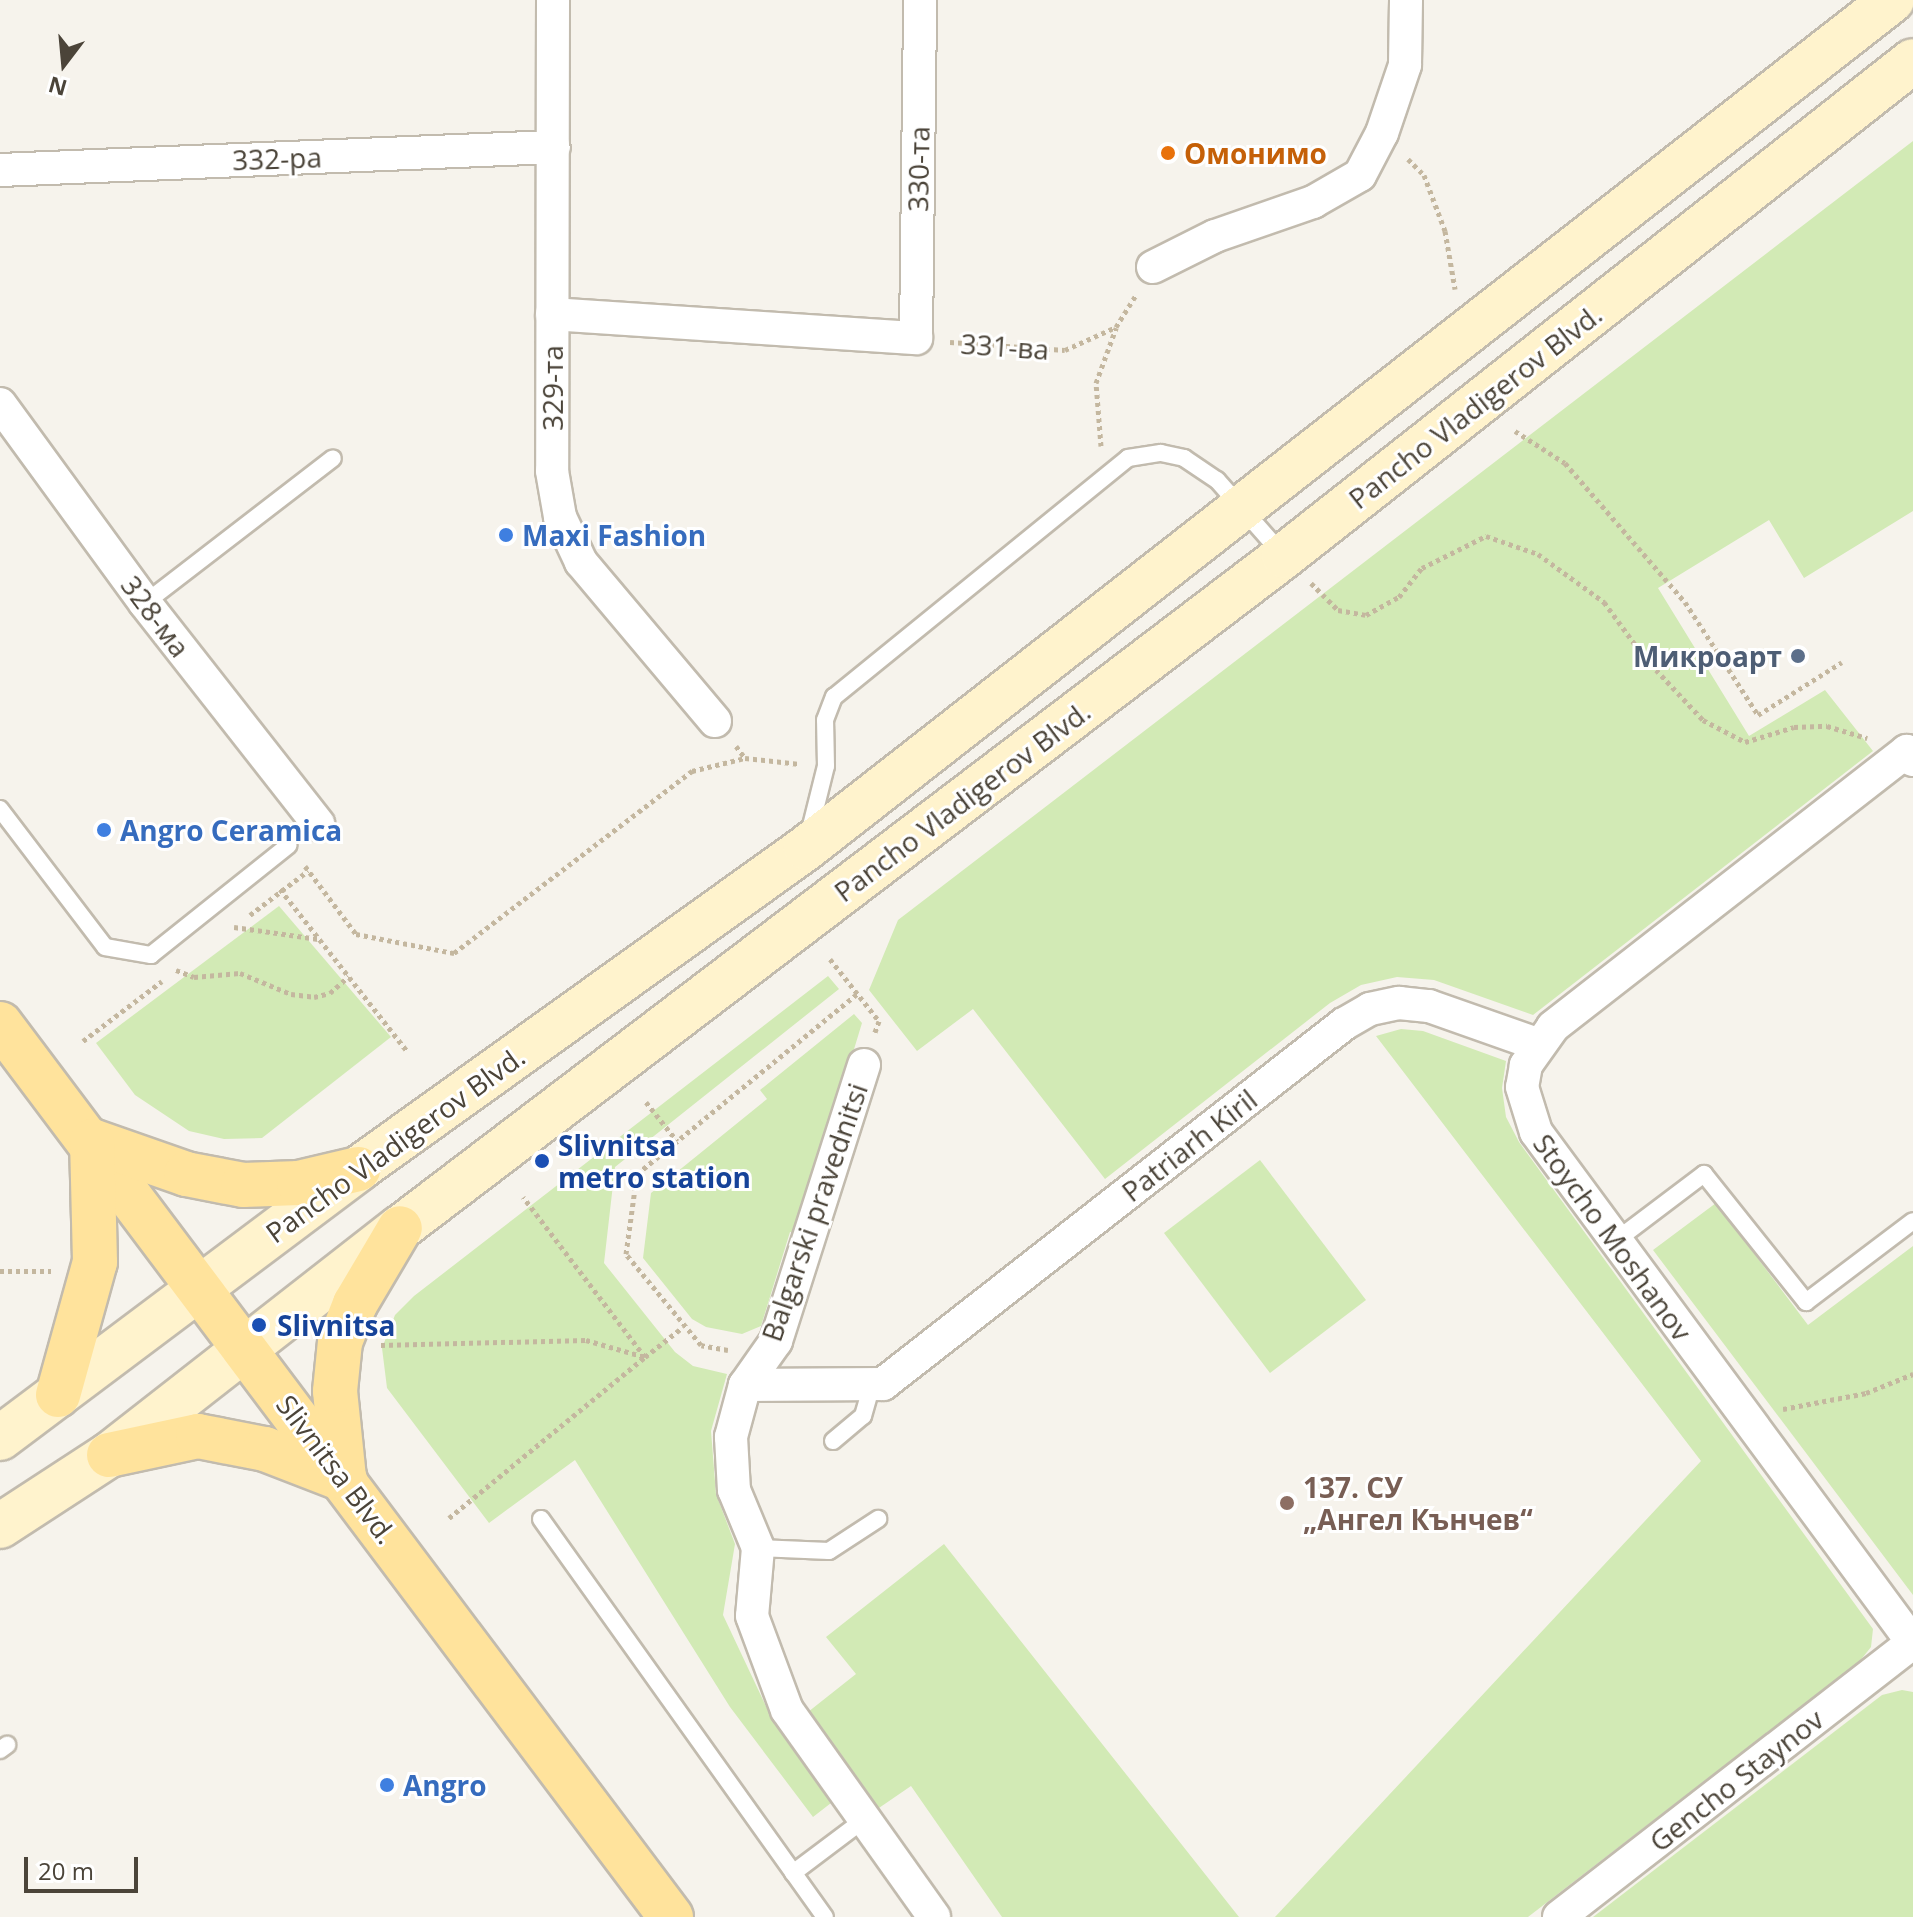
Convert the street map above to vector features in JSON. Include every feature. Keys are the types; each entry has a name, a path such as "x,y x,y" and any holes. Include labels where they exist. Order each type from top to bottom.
{"main road":[{"name":"Pancho Vladigerov Blvd.","path":"0,1438 358,1169 806,848 1892,0"},
{"name":"Pancho Vladigerov Blvd.","path":"0,1526 109,1455 400,1228 1284,556 1913,61"},
{"name":"Slivnitsa Blvd.","path":"0,1024 92,1141 671,1917"},
{"path":"58,1395 95,1262 92,1141 186,1174 243,1185 299,1183 358,1169"},
{"path":"109,1455 198,1436 265,1449 345,1480 335,1391 340,1342 355,1304 400,1228"}],"street":[{"name":"329-та","path":"553,0 552,471 560,517 581,562 715,721"},
{"name":"330-та","path":"916,338 920,0"},
{"path":"1153,267 1215,236 1313,202 1360,175 1382,133 1405,65 1406,0"},
{"name":"332-ра","path":"0,170 554,147"},
{"path":"552,314 916,338"},
{"name":"328-ма","path":"0,404 145,603 318,824"},
{"path":"1537,1044 1910,756"},
{"name":"Patriarh Kiril","path":"871,1388 883,1384 1344,1024 1370,1009 1399,1003 1429,1006 1537,1044"},
{"name":"Stoycho Moshanov","path":"1537,1044 1526,1065 1526,1111 1614,1242 1913,1642"},
{"name":"Balgarski pravednitsi","path":"864,1065 776,1341 745,1385 731,1437 734,1490 758,1548 752,1616 787,1710 934,1917"},
{"path":"745,1385 871,1388"},
{"name":"Gencho Staynov","path":"1559,1917 1913,1642"}],"lane":[{"path":"806,848 826,766 825,720 834,697 1128,458 1161,453 1195,465 1244,508 1284,556"},
{"path":"145,603 333,458"},
{"path":"0,809 105,947 151,955 289,845"},
{"path":"1614,1242 1704,1174 1806,1302 1913,1221"},
{"path":"833,1441 863,1416 871,1388"},
{"path":"541,1519 825,1917"},
{"path":"758,1548 829,1551 878,1519"},
{"path":"793,1873 865,1819"}],"path":[{"path":"1382,133 1424,175 1445,231 1456,292"},
{"path":"1104,479 1096,383 1116,327 1153,267"},
{"name":"331-ва","path":"916,338 1065,350 1116,327"},
{"path":"1515,431 1565,463 1685,602 1758,715 1842,662"},
{"path":"1284,556 1338,610 1366,615 1399,597 1422,568 1486,536 1538,554 1604,602 1645,658 1703,720 1745,742 1794,727 1827,726 1910,756"},
{"path":"715,721 745,758"},
{"path":"289,845 356,934 454,953 692,771 745,758 826,766"},
{"path":"262,866 407,1051"},
{"path":"234,927 319,939"},
{"path":"830,959 879,1021 864,1065"},
{"path":"176,970 194,977 240,973 314,997 330,993 349,976"},
{"path":"449,1518 683,1327 626,1254 637,1174 858,993"},
{"path":"646,1102 677,1141"},
{"path":"523,1197 645,1357"},
{"path":"0,1271 58,1272"},
{"path":"367,1346 586,1340 645,1357"},
{"path":"1739,1410 1797,1408 1866,1393 1913,1374"}],"green space":[{"path":"1913,141 1913,511 1804,578 1769,520 1658,588 1749,736 1825,690 1873,751 1533,1015 1434,980 1397,977 1361,985 1330,1003 1105,1179 973,1009 917,1051 869,990 898,920"},
{"path":"279,906 391,1037 262,1138 224,1139 189,1131 135,1095 96,1043"},
{"path":"828,976 839,989 615,1167 604,1263 675,1352 693,1366 727,1374 711,1431 716,1494 735,1544 723,1615 772,1719 831,1803 813,1817 730,1707 575,1460 489,1523 387,1388 382,1348 395,1315 414,1296"},
{"path":"854,1014 862,1023 798,1233 790,1232 761,1326 742,1334 706,1327 692,1319 643,1258 651,1193 767,1099 760,1090"},
{"path":"1401,1029 1423,1031 1506,1061 1502,1088 1506,1117 1519,1142 1873,1629 1871,1647 1859,1662 1528,1917 1275,1917 1701,1461 1376,1036"},
{"path":"1260,1160 1366,1300 1270,1373 1164,1233"},
{"path":"1716,1203 1808,1325 1913,1246 1913,1595 1653,1250"},
{"path":"944,1544 1239,1917 1002,1917 911,1786 876,1810 808,1712 856,1674 826,1637"},
{"path":"1902,1690 1913,1692 1913,1917 1593,1917 1882,1695"}],"place":[{"name":"Омонимо","path":"1168,153"},
{"name":"Maxi Fashion","path":"506,535"},
{"name":"Микроарт","path":"1798,656"},
{"name":"Angro Ceramica","path":"104,830"},
{"name":"Slivnitsa metro station","path":"542,1161"},
{"name":"Slivnitsa","path":"259,1325"},
{"name":"137. СУ „Ангел Кънчев“","path":"1287,1503"},
{"name":"Angro","path":"387,1785"}]}
